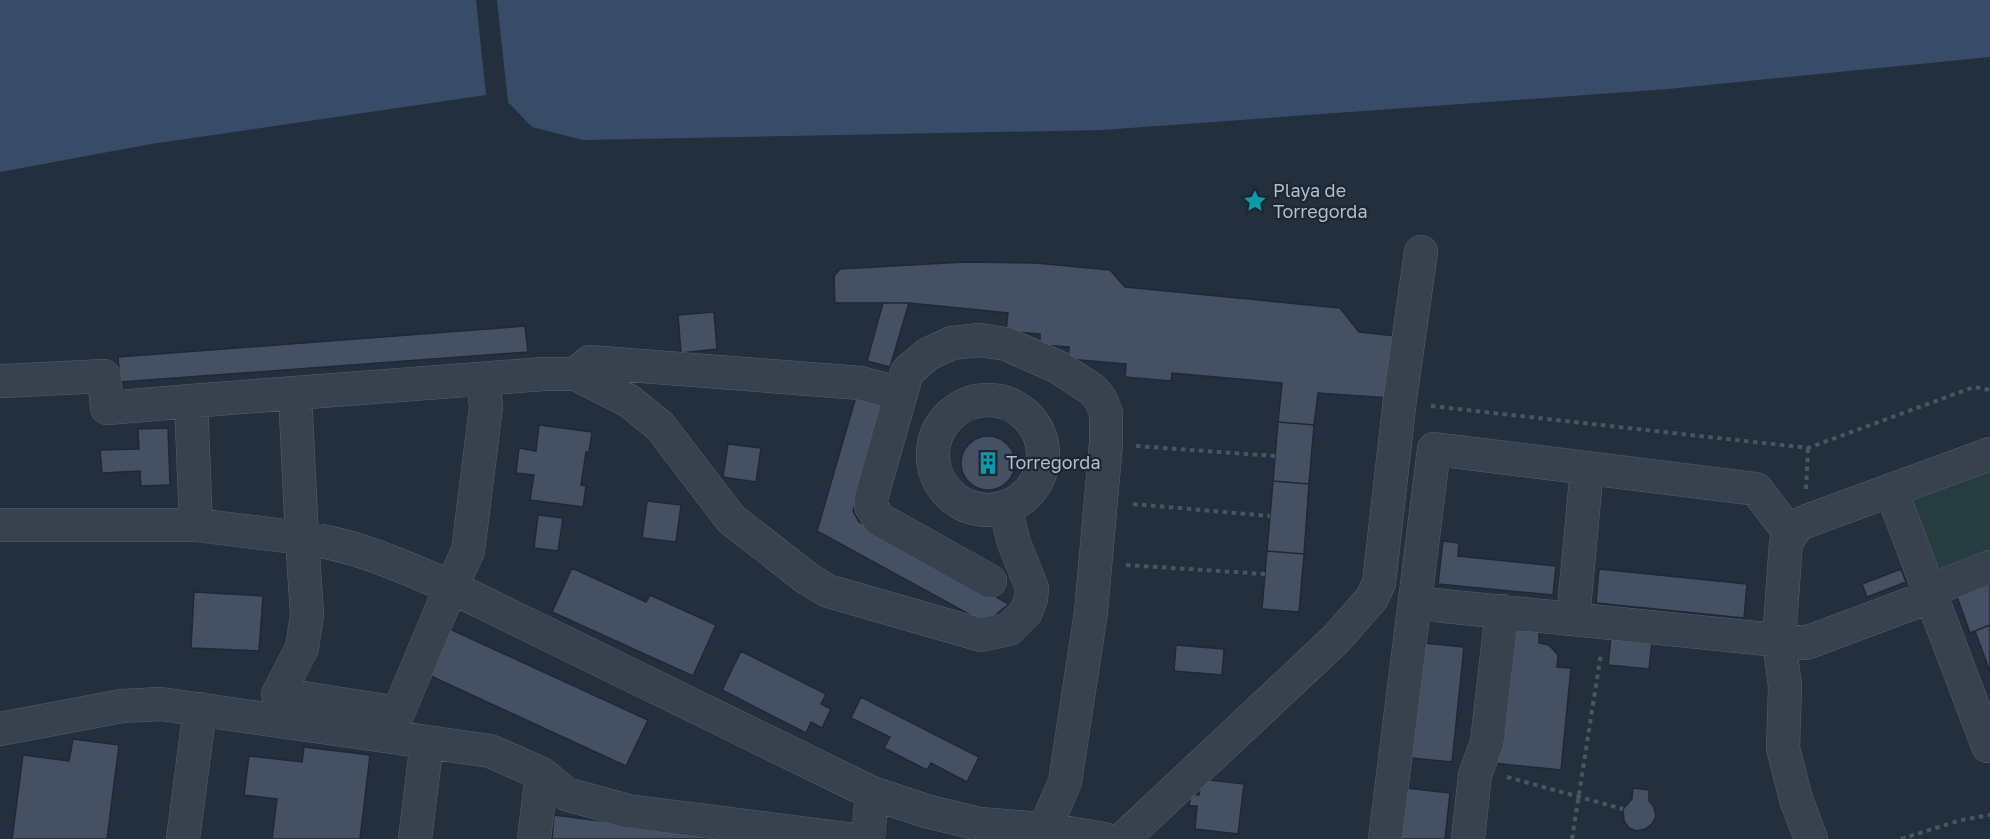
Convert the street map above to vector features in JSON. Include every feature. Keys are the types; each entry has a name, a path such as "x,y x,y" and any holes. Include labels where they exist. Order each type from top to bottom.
{"lane":[{"path":"1123,839 1336,639 1372,598 1379,583 1400,399 1422,252"},
{"path":"990,582 879,519 871,506 872,491 907,372 928,354 961,342 979,340 1006,344 1058,368 1093,390 1106,413 1106,443 1099,501 1091,612 1065,782 1042,834"},
{"path":"576,374 590,362 860,383 901,394"},
{"path":"3,381 104,376 107,408 576,374 629,401 660,426 731,519 808,579 828,591 981,635 1009,629 1026,612 1031,598 1032,588 1014,543 1005,507"},
{"path":"0,729 122,706 161,704 200,710 272,707 398,713 468,551 486,406 483,379"},
{"path":"272,707 302,648 307,615 295,393"},
{"path":"191,401 196,525"},
{"path":"1385,839 1434,449 1756,489 1790,532"},
{"path":"1811,839 1796,799 1783,748 1785,686 1779,640 1784,553 1790,532 1807,521 1990,454"},
{"path":"1573,619 1587,468"},
{"path":"1891,490 1930,593 1983,710 1988,746"},
{"path":"0,525 196,525 342,545 452,587 872,793 926,811 979,824 1042,834 1104,839"},
{"path":"1415,603 1806,643 1921,600 1941,586 1990,567"},
{"path":"1468,839 1477,769 1487,742 1502,611"},
{"path":"272,707 426,742 490,751 542,774 566,794 628,811 848,839"},
{"path":"183,839 200,710"},
{"path":"415,839 426,742"},
{"path":"534,839 542,774"},
{"path":"868,839 872,793"}],"path":[{"path":"1430,406 1808,448 1974,387 1990,390"},
{"path":"1106,443 1275,456"},
{"path":"1099,501 1270,516"},
{"path":"1095,563 1265,574"},
{"path":"1572,839 1606,622"},
{"path":"1477,769 1623,809"},
{"path":"1901,839 1960,820 1990,814"}],"green space":[{"path":"1990,468 1990,558 1936,580 1905,502"}],"water":[{"path":"0,0 476,0 486,95 151,144 0,172"},
{"path":"497,0 1990,0 1990,57 1668,89 1102,130 583,140 532,127 508,102"}],"building":[{"path":"965,262 1036,263 1110,270 1125,287 1340,308 1359,332 1396,336 1390,398 1318,393 1314,425 1278,422 1282,383 1172,373 1171,381 1125,377 1126,364 1068,359 1069,347 1040,345 1040,334 1006,331 1008,313 909,303 835,303 834,276 840,269"},
{"path":"883,303 909,303 890,367 867,361"},
{"path":"714,312 717,349 681,353 678,315"},
{"path":"525,326 528,352 120,382 118,357"},
{"path":"857,393 885,400 853,511 859,522 1009,604 985,623 817,531"},
{"path":"1278,422 1314,425 1309,484 1273,481"},
{"path":"539,425 592,432 589,452 586,452 581,485 586,486 583,507 530,500 534,475 516,473 519,448 536,451"},
{"path":"168,428 170,485 141,486 140,471 102,473 100,450 139,449 138,429"},
{"name":"Torregorda","path":"988,436 998,438 1007,444 1013,453 1015,463 1013,473 1007,482 998,488 988,490 978,488 969,482 963,473 961,463 963,453 969,444 978,438"},
{"path":"728,444 761,448 756,482 723,477"},
{"path":"1273,481 1309,484 1304,554 1267,551"},
{"path":"647,501 681,505 676,542 642,538"},
{"path":"538,515 563,518 558,551 534,548"},
{"path":"1443,541 1459,543 1458,556 1556,566 1553,595 1438,584"},
{"path":"1267,551 1304,554 1299,612 1262,609"},
{"path":"572,568 646,602 650,595 716,625 693,676 552,612"},
{"path":"1599,569 1747,584 1744,618 1596,603"},
{"path":"1901,569 1906,582 1867,597 1862,584"},
{"path":"1990,578 1990,625 1970,633 1955,591"},
{"path":"194,592 263,596 259,651 191,648"},
{"path":"441,625 648,720 626,766 420,671"},
{"path":"1990,625 1990,672 1975,631"},
{"path":"1507,628 1539,631 1539,643 1549,645 1558,655 1557,667 1571,668 1561,770 1493,763"},
{"path":"1611,637 1652,641 1649,669 1608,665"},
{"path":"1423,643 1464,647 1452,762 1411,758"},
{"path":"1176,645 1224,649 1222,675 1174,671"},
{"path":"741,651 826,694 821,704 831,709 822,728 811,722 806,733 722,690"},
{"path":"861,697 979,757 967,782 931,763 927,770 884,748 890,737 851,718"},
{"path":"73,739 119,745 107,839 12,839 23,755 69,761"},
{"path":"304,747 370,755 360,839 272,839 277,799 244,795 249,756 302,762"},
{"path":"1201,779 1244,784 1238,834 1195,829 1197,806 1189,806 1191,794 1199,795"},
{"path":"1406,788 1450,793 1445,839 1401,839"},
{"path":"1633,788 1649,790 1649,801 1654,807 1656,816 1652,824 1637,831 1629,828 1624,821 1623,809 1632,799"},
{"path":"554,815 742,839 552,839"}],"place":[{"name":"Playa de Torregorda","path":"1255,201"},
{"name":"Torregorda","path":"988,463"}]}
